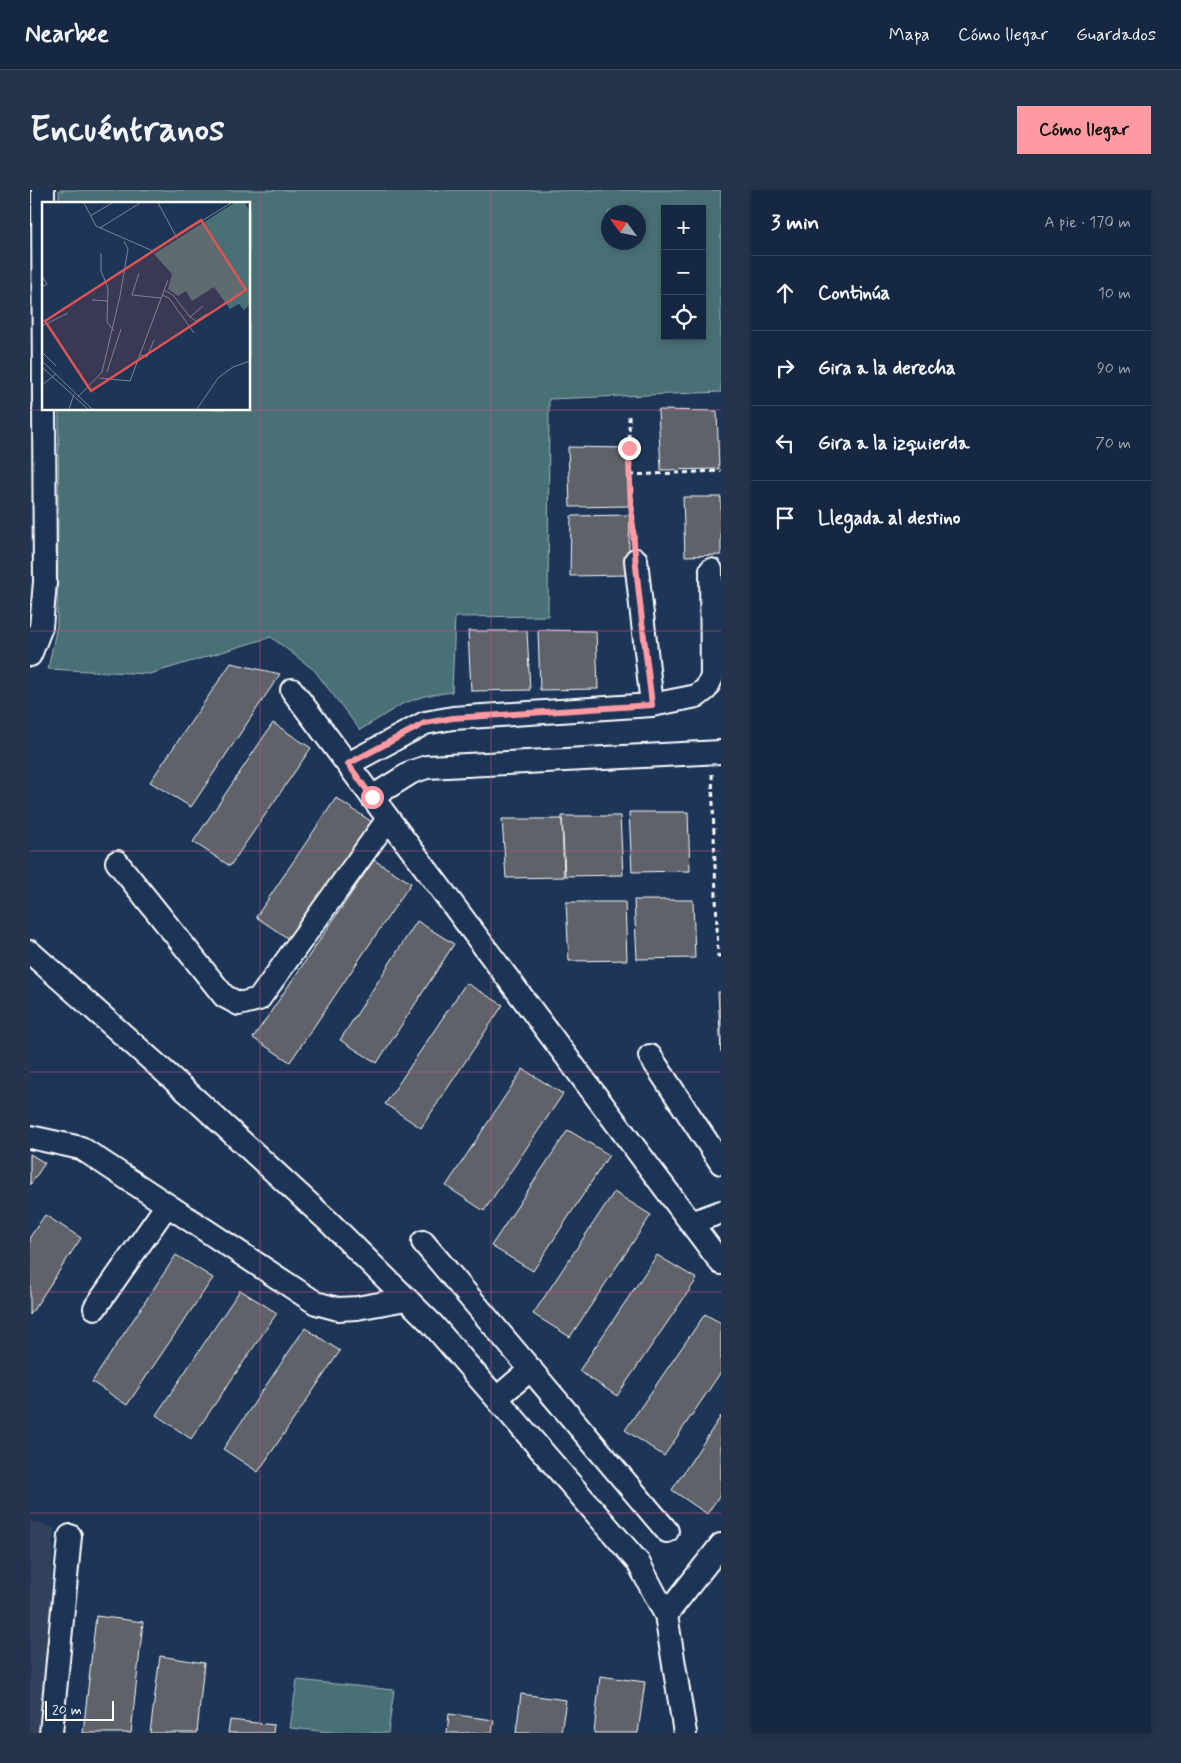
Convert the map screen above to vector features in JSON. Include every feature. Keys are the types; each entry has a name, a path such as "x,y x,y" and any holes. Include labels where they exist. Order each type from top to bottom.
{"street":[{"path":"30,655 41,627 45,582 37,435 44,410"},
{"path":"636,560 652,705"},
{"path":"348,764 425,723 652,705 696,696 706,689 712,678 711,570"},
{"path":"292,690 721,1263"},
{"path":"372,797 412,772 427,767 716,753"},
{"path":"117,862 224,996 239,1004 259,999 388,819"},
{"path":"30,952 193,1097 328,1221 433,1325 638,1562 666,1615 685,1733"},
{"path":"650,1056 721,1163"},
{"path":"30,1138 81,1148 316,1304 338,1309 406,1299"},
{"path":"95,1308 167,1205"},
{"path":"691,1223 721,1212"},
{"path":"423,1242 667,1531"},
{"path":"497,1398 531,1370"},
{"path":"51,1733 70,1536"},
{"path":"666,1615 721,1546"}],"path":[{"path":"629,416 630,475 636,560"},
{"path":"630,475 721,471"},
{"path":"716,753 718,956 721,956"}],"shaded area":[{"path":"30,1521 54,1528 50,1609 38,1733 30,1733"}],"green space":[{"path":"59,190 721,190 721,392 549,399 548,616 455,617 452,692 424,696 402,704 360,730 314,670 271,637 150,674 48,669 57,625 59,410 250,410 250,202 59,202"},
{"path":"297,1680 394,1690 388,1733 340,1733 290,1728"}],"building":[{"path":"658,410 717,411 719,469 661,470"},
{"path":"568,447 627,448 629,506 570,507"},
{"path":"683,497 721,497 721,555 685,556"},
{"path":"630,515 628,575 570,576 571,516"},
{"path":"538,630 596,631 598,689 540,690"},
{"path":"468,631 527,631 530,690 471,691"},
{"path":"231,663 280,674 191,807 150,782"},
{"path":"273,723 311,748 230,866 193,842"},
{"path":"336,798 372,822 292,941 256,917"},
{"path":"629,812 688,812 690,871 632,872"},
{"path":"562,816 620,816 623,875 565,876"},
{"path":"502,819 562,819 564,877 506,878"},
{"path":"374,860 411,883 290,1062 253,1038"},
{"path":"634,900 693,900 695,958 637,959"},
{"path":"566,902 625,902 627,960 569,961"},
{"path":"417,921 454,944 377,1063 340,1040"},
{"path":"466,983 503,1005 421,1128 385,1104"},
{"path":"718,992 721,992 721,1052"},
{"path":"523,1069 563,1094 484,1211 446,1186"},
{"path":"568,1130 609,1155 533,1271 491,1246"},
{"path":"30,1154 45,1163 30,1185"},
{"path":"614,1192 651,1215 570,1337 533,1314"},
{"path":"45,1215 81,1238 30,1315 30,1237"},
{"path":"176,1255 213,1278 127,1405 92,1382"},
{"path":"657,1255 697,1279 617,1396 579,1371"},
{"path":"240,1290 277,1313 191,1439 156,1415"},
{"path":"705,1314 721,1323 721,1372 664,1456 625,1430"},
{"path":"305,1328 340,1351 258,1472 223,1449"},
{"path":"721,1416 721,1493 707,1514 672,1490"},
{"path":"96,1616 143,1622 131,1733 83,1733"},
{"path":"160,1656 204,1663 197,1733 150,1733"},
{"path":"600,1676 645,1682 638,1733 594,1733"},
{"path":"521,1694 566,1700 561,1733 516,1733"},
{"path":"449,1714 494,1720 492,1733 447,1733"},
{"path":"230,1720 274,1725 273,1733 228,1733"}],"route":[{"path":"372,797 348,764 425,723 453,718 652,705 636,560 629,448"}]}
